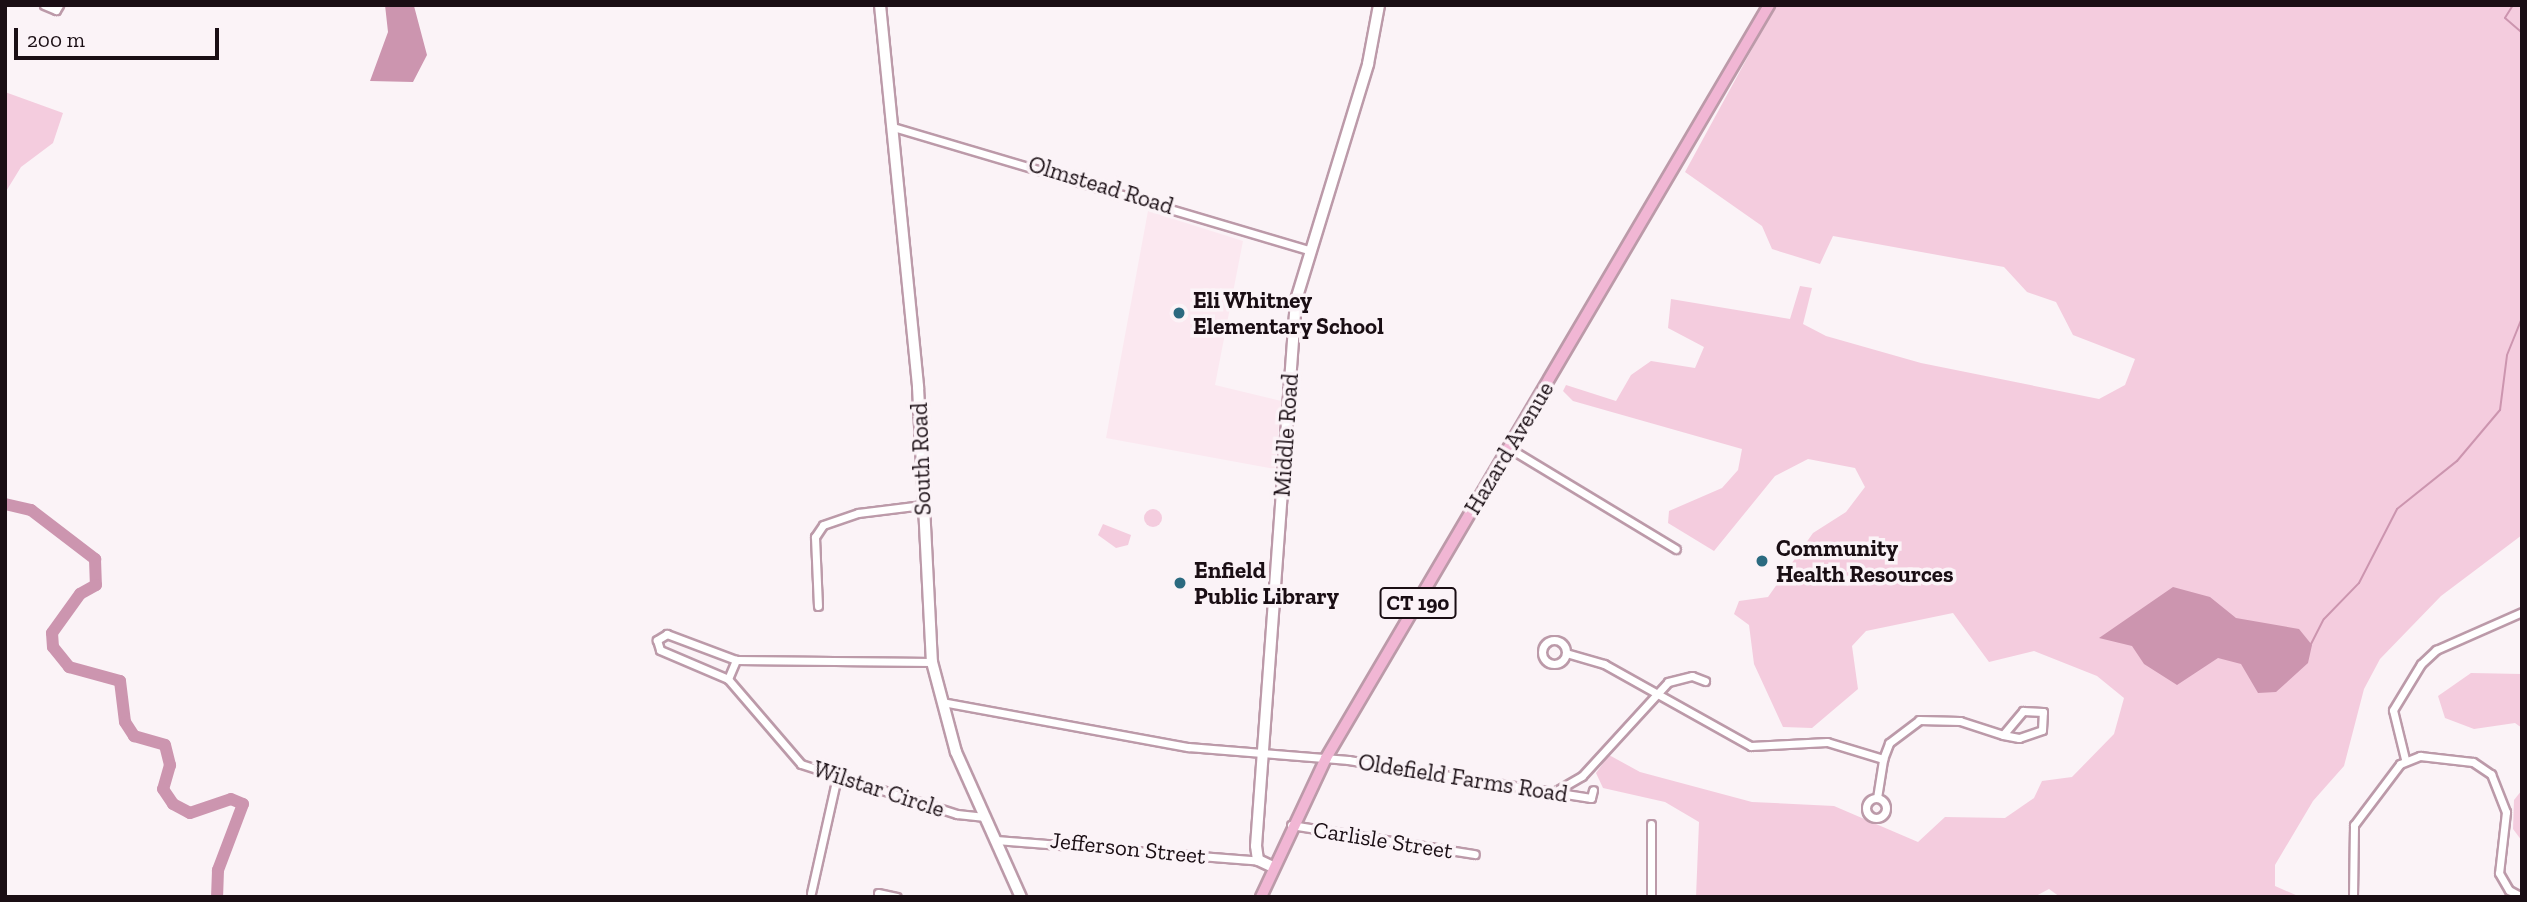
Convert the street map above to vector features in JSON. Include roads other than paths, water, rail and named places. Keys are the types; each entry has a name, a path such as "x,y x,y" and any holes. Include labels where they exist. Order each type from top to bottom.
{"main road":[{"name":"South Road","path":"880,5 893,127 923,505 932,662 942,702 985,817 1021,897"},
{"name":"Middle Road","path":"1259,861 1263,754 1296,300 1307,249 1365,75 1379,5"},
{"name":"Hazard Avenue","path":"1261,897 1291,825 1326,758 1769,5"},
{"path":"1259,861 1273,867"}],"street":[{"path":"44,5 57,8"},
{"name":"Olmstead Road","path":"893,127 1307,249"},
{"path":"1509,448 1676,549"},
{"path":"818,606 815,537 823,525 858,513 923,505"},
{"path":"2405,758 2393,710 2421,664 2436,650 2522,612"},
{"name":"Wilstar Circle","path":"932,662 736,660 667,634 657,640 660,650 728,679 784,751 837,777 985,817"},
{"path":"1566,653 1604,664 1737,743 1827,742 1883,759"},
{"path":"728,679 736,660"},
{"path":"1555,792 1582,776 1654,692 1675,679 1705,681"},
{"name":"Oldefield Farms Road","path":"942,702 1188,747 1326,758 1591,798 1593,790"},
{"path":"1877,799 1883,759 1889,743 1919,720 1960,721 2003,735 2035,736 2045,720 2043,712 2023,711 2003,735"},
{"path":"2353,897 2354,825 2405,758"},
{"path":"2405,758 2459,759 2491,774 2506,812 2499,873 2509,890 2522,897"},
{"path":"811,893 837,777"},
{"path":"1650,824 1651,897"},
{"name":"Carlisle Street","path":"1291,825 1475,854"},
{"name":"Jefferson Street","path":"996,840 1259,861"},
{"path":"877,892 897,897"}],"waterway":[{"path":"2513,5 2505,18 2522,33"},
{"path":"2310,646 2324,619 2359,583 2397,509 2457,461 2500,410 2507,355 2522,318"},
{"path":"5,504 31,510 95,559 96,585 80,594 52,633 53,647 69,667 120,681 125,722 134,736 165,745 170,765 163,789 173,804 190,813 231,799 243,804 218,870 217,897"}],"place":[{"name":"Eli Whitney Elementary School","path":"1179,313"},
{"name":"Community Health Resources","path":"1762,561"},
{"name":"Enfield Public Library","path":"1180,583"}]}
